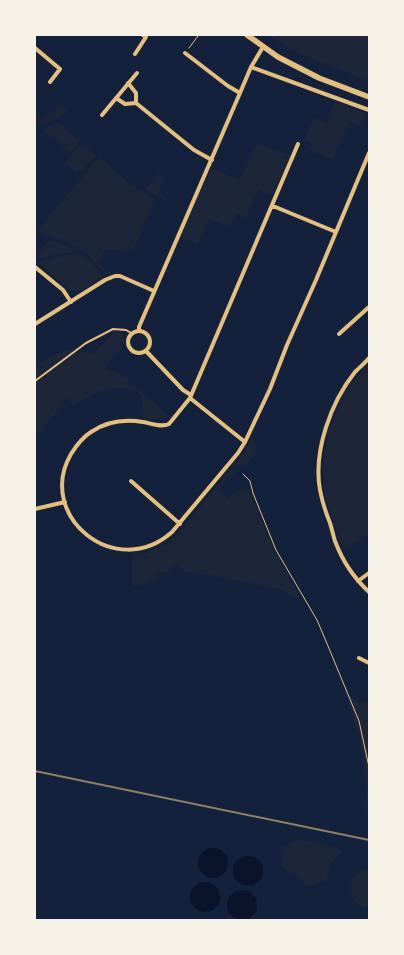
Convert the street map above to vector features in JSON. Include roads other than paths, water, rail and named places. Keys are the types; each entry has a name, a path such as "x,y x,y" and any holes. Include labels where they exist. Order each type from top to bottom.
{"main road":[{"path":"247,35 278,57 319,78 369,97"}],"street":[{"path":"135,54 146,37 143,35"},
{"path":"139,332 154,290 240,92 251,67 263,47"},
{"path":"35,48 60,69 50,82"},
{"path":"185,53 228,86 240,92"},
{"path":"251,67 369,110"},
{"path":"102,115 137,73"},
{"path":"128,83 136,92 136,103"},
{"path":"116,98 124,104 136,103 194,150 212,160"},
{"path":"298,144 190,396 175,417 166,426 135,421 106,424 89,433 74,450 66,465 62,481 62,491 71,516 85,534 106,546 118,550 142,549 168,537 238,453 270,389 369,153"},
{"path":"273,206 336,232"},
{"path":"35,267 63,290 71,302"},
{"path":"35,324 115,276 120,276 154,290"},
{"path":"339,334 369,307"},
{"path":"139,332 146,334 150,339 150,346 146,351 136,352 131,349 129,339 133,334 139,332"},
{"path":"146,351 183,390 245,442"},
{"path":"369,358 356,372 338,398 324,432 320,461 320,489 335,542 345,562 358,581 369,592"},
{"path":"131,481 180,524"},
{"path":"35,509 65,502"},
{"path":"358,581 369,573"},
{"path":"359,658 369,663"}],"lane":[{"path":"35,381 86,343 113,329 126,330 133,334"}],"railway":[{"path":"35,771 369,840"}]}
